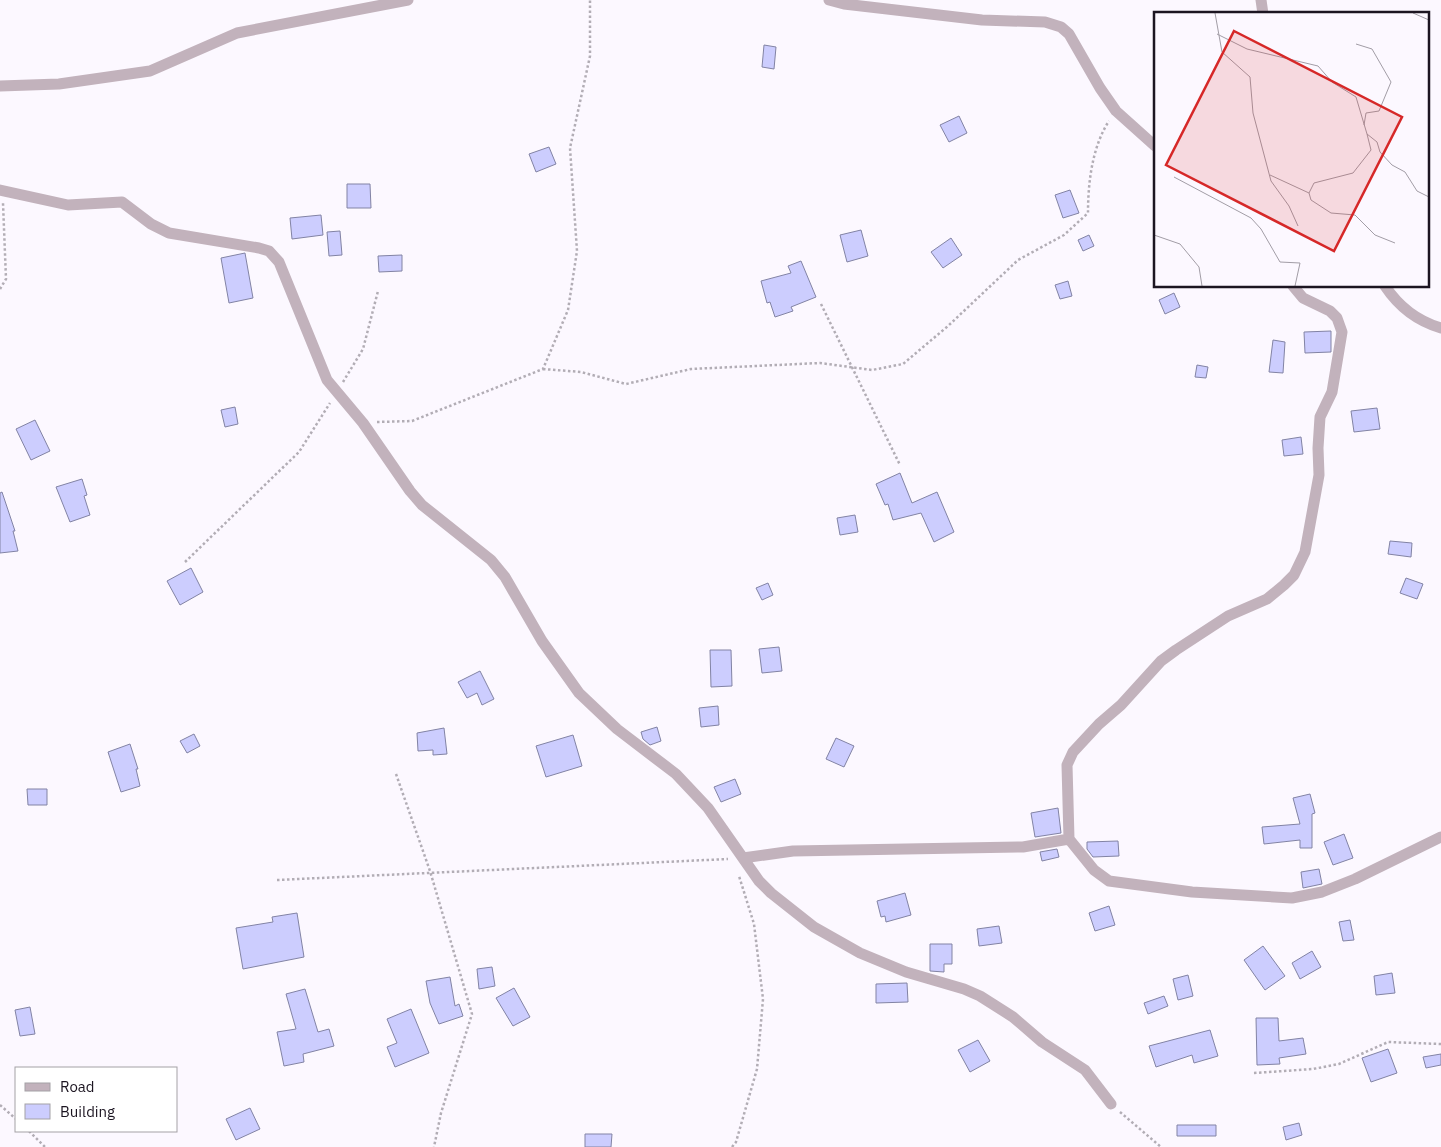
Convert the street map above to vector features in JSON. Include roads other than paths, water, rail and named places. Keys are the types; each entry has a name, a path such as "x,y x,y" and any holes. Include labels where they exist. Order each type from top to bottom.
{"street":[{"path":"0,86 59,84 150,72 237,33 408,0"},
{"path":"829,0 844,4 982,20 1045,22 1061,27 1069,34 1100,88 1116,110 1154,145"},
{"path":"2,191 68,205 122,202 151,224 169,233 269,251 279,262 327,380 336,393 363,422 410,491 422,505 491,560 505,577 542,641 579,693 617,729 676,774 708,808 738,858 771,893 814,927 860,953 906,972 964,989 980,996 1013,1017 1042,1042 1085,1070 1111,1104"},
{"path":"1294,288 1302,298 1330,311 1337,318 1342,332 1332,392 1320,417 1319,475 1305,552 1294,574 1268,599 1228,616 1161,661 1121,705 1099,724 1073,752 1068,765 1069,840 1094,870 1108,881 1192,892 1292,898 1322,892 1355,879 1441,837"},
{"path":"1386,288 1398,304 1430,325 1441,328"},
{"path":"738,858 792,851 1023,847 1069,840"}]}
